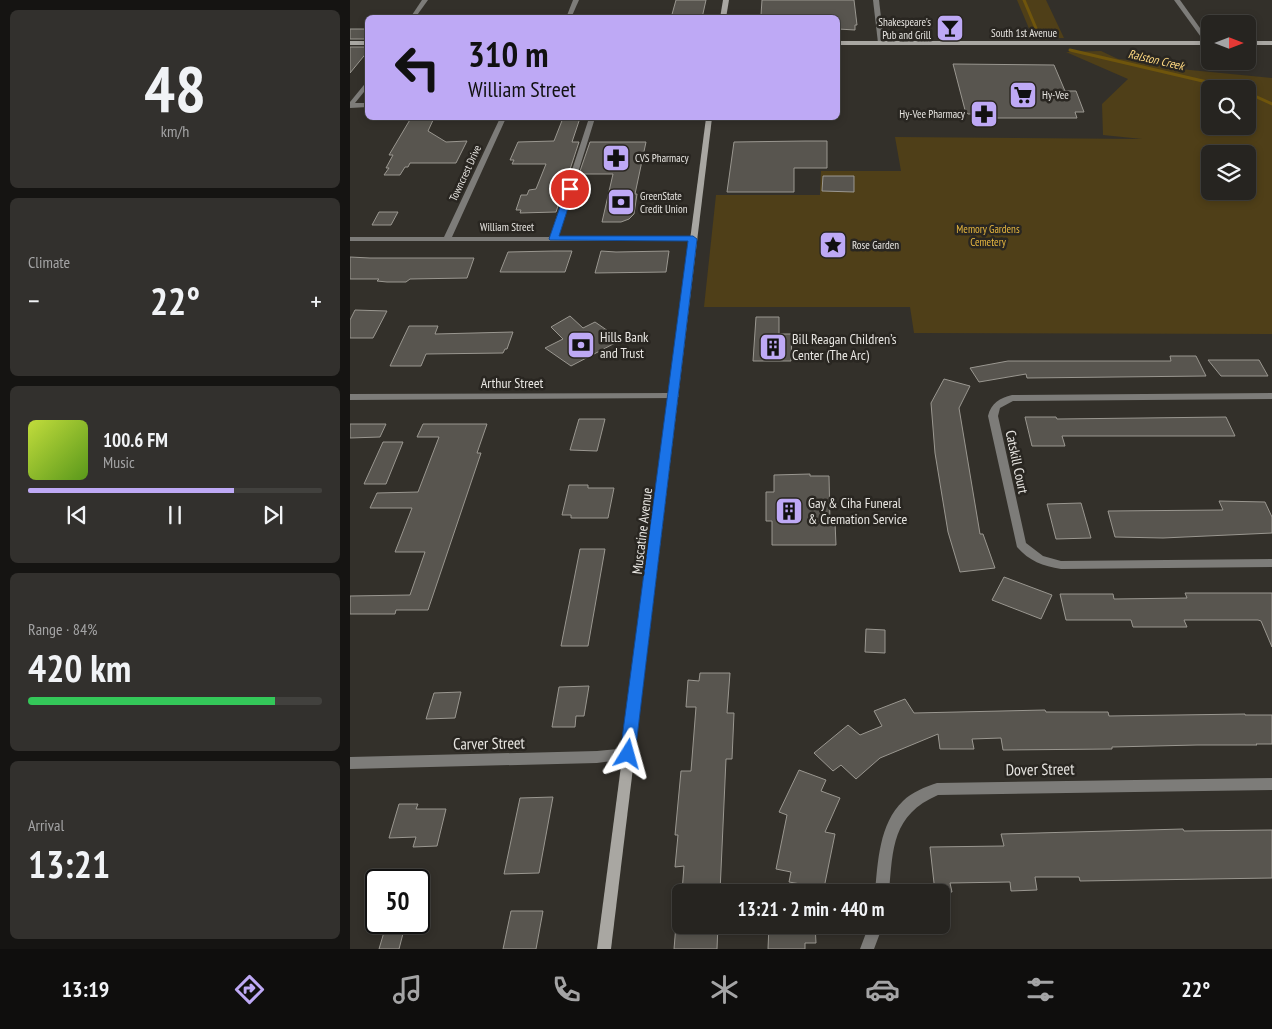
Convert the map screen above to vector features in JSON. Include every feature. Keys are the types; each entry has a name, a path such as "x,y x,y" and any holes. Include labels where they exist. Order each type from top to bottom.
{"main road":[{"path":"724,15 726,0"},
{"path":"350,43 365,43"},
{"name":"South 1st Avenue","path":"840,43 1201,43"},
{"path":"1256,43 1272,43"},
{"name":"Muscatine Avenue","path":"604,949 709,120"}],"street":[{"path":"414,15 426,0"},
{"path":"569,15 576,0"},
{"path":"876,0 881,43"},
{"path":"1178,0 1201,32"},
{"path":"350,105 365,86"},
{"path":"350,105 365,105"},
{"name":"Towncrest Drive","path":"447,239 502,120"},
{"path":"553,239 591,120"},
{"name":"William Street","path":"350,239 693,239"},
{"name":"Arthur Street","path":"350,397 674,396"},
{"name":"Catskill Court","path":"1272,396 1012,398 1002,402 995,408 993,416 1021,544 1035,558 1061,565 1272,563"},
{"name":"Carver Street","path":"350,763 597,757 628,754"},
{"name":"Dover Street","path":"883,884 886,847 894,823 911,802 937,788 1272,784"},
{"path":"867,949 873,934"}],"green space":[{"path":"1017,0 1046,0 1064,38 1033,38"},
{"name":"Memory Gardens Cemetery","path":"1101,51 1118,59 1160,63 1180,69 1272,78 1272,334 914,333 910,307 704,307 716,195 820,195 821,171 901,171 895,137 1142,139 1103,135 1102,104 1128,79 1066,52"}],"building":[{"path":"676,0 706,0 703,15 672,15"},
{"path":"762,0 854,0 857,25 855,25 855,30 840,29 840,15 761,15"},
{"path":"350,29 365,29 365,39 350,39"},
{"path":"350,47 365,47 365,55 350,73"},
{"name":"Hy-Vee","path":"953,64 1054,65 1065,91 1076,91 1084,112 1075,112 1077,118 975,118 974,114 968,114 965,110"},
{"path":"410,120 433,120 428,131 446,142 467,141 456,163 410,163 400,175 384,175 389,168 386,168 393,155 389,155"},
{"path":"562,120 579,120 572,142 579,142 556,212 520,213 521,210 516,210 521,195 527,195 529,190 536,189 546,164 512,164 514,160 510,160 518,142 554,141"},
{"path":"827,141 827,168 794,168 794,192 727,192 734,142"},
{"path":"590,142 646,142 635,194 637,194 634,214 629,219 621,222 602,222 613,174 579,174"},
{"path":"823,176 854,176 854,192 822,191"},
{"path":"379,212 398,212 391,225 372,225"},
{"path":"572,251 565,272 500,272 508,252"},
{"path":"601,251 669,251 666,272 595,273"},
{"path":"350,257 474,258 467,278 410,279 406,282 387,282 377,281 379,279 350,279"},
{"path":"355,310 387,311 373,338 350,338 350,320"},
{"name":"Hills Bank and Trust","path":"570,316 583,328 595,322 611,333 608,335 617,342 571,366 545,348 563,339 551,327"},
{"name":"Bill Reagan Children’s Center (The Arc)","path":"756,317 779,317 779,334 792,334 791,361 753,361"},
{"path":"409,326 438,326 435,334 513,332 507,349 503,353 426,354 421,366 390,366"},
{"path":"1170,356 1196,356 1206,376 1027,378 1026,374 979,382 970,368 1008,361 1171,361"},
{"path":"1208,360 1259,360 1268,376 1221,376"},
{"path":"944,379 970,386 959,408 980,534 983,534 995,568 960,572 948,532 935,453 931,403"},
{"path":"1025,417 1056,417 1057,419 1226,417 1235,436 1062,436 1065,446 1032,446"},
{"path":"579,419 605,419 597,451 570,450"},
{"path":"350,424 386,424 380,437 350,438"},
{"path":"423,424 487,424 477,453 481,453 428,610 396,610 395,614 350,614 350,596 410,595 425,552 395,552 412,508 370,508 377,493 418,492 439,437 417,437"},
{"path":"383,442 403,442 386,484 364,484"},
{"name":"Gay & Ciha Funeral & Cremation Service","path":"810,474 810,476 829,476 830,522 835,522 836,545 772,545 772,521 766,521 766,492 774,492 774,475"},
{"path":"569,485 588,485 588,488 614,488 608,518 571,518 571,515 562,515"},
{"path":"1219,501 1265,502 1272,517 1272,533 1163,538 1115,537 1108,511 1223,510"},
{"path":"1081,503 1091,538 1056,539 1047,504"},
{"path":"580,549 605,549 588,646 561,646"},
{"path":"1004,577 1052,595 1041,619 992,600"},
{"path":"1185,593 1272,593 1272,647 1261,621 1258,620 1184,620 1187,627 1133,627 1131,620 1066,620 1060,594 1113,594 1114,599 1187,598"},
{"path":"866,629 885,630 885,653 865,652"},
{"path":"700,673 730,673 727,713 734,713 732,759 726,759 720,884 683,884 684,866 675,867 678,835 675,835 681,771 691,771 696,707 686,707 688,680 699,681"},
{"path":"589,686 584,716 576,716 575,727 552,727 559,687"},
{"path":"461,692 455,718 426,719 434,693"},
{"path":"905,699 914,713 1045,710 1046,712 1108,712 1109,716 1272,715 1272,744 1003,750 1001,738 972,739 974,749 940,749 938,734 880,758 856,779 841,765 833,771 814,753 848,725 860,735 882,726 874,711"},
{"path":"799,770 826,780 821,791 840,798 825,832 835,834 825,884 789,882 791,872 776,869 787,815 779,812"},
{"path":"553,797 539,873 504,874 520,798"},
{"path":"399,804 418,804 416,809 446,809 437,846 413,847 416,837 389,838"},
{"path":"1183,829 1184,831 1272,830 1272,878 1080,881 1079,877 1035,877 1037,890 1011,891 1010,882 950,883 952,892 950,892 950,884 934,884 930,847 1004,846 1001,834"},
{"path":"511,911 543,911 536,949 503,949"},
{"path":"383,934 403,934 399,949 379,949"},
{"path":"675,934 718,934 717,949 674,949"},
{"path":"769,934 816,934 816,943 805,943 805,949 768,949"}],"waterway":[{"name":"Ralston Creek","path":"1024,0 1038,33 1046,38"},
{"name":"Ralston Creek","path":"1070,50 1201,81"},
{"name":"Ralston Creek","path":"1256,97 1272,104"}],"place":[{"name":"Shakespeare's Pub and Grill","path":"950,28"},
{"name":"Hy-Vee","path":"1023,95"},
{"name":"Hy-Vee Pharmacy","path":"984,114"},
{"name":"CVS Pharmacy","path":"616,158"},
{"name":"GreenState Credit Union","path":"621,202"},
{"name":"Rose Garden","path":"833,245"},
{"name":"Hills Bank and Trust","path":"581,345"},
{"name":"Bill Reagan Children’s Center (The Arc)","path":"773,347"},
{"name":"Gay & Ciha Funeral & Cremation Service","path":"789,511"}],"route":[{"path":"570,189 553,239 693,239 628,754"}]}
